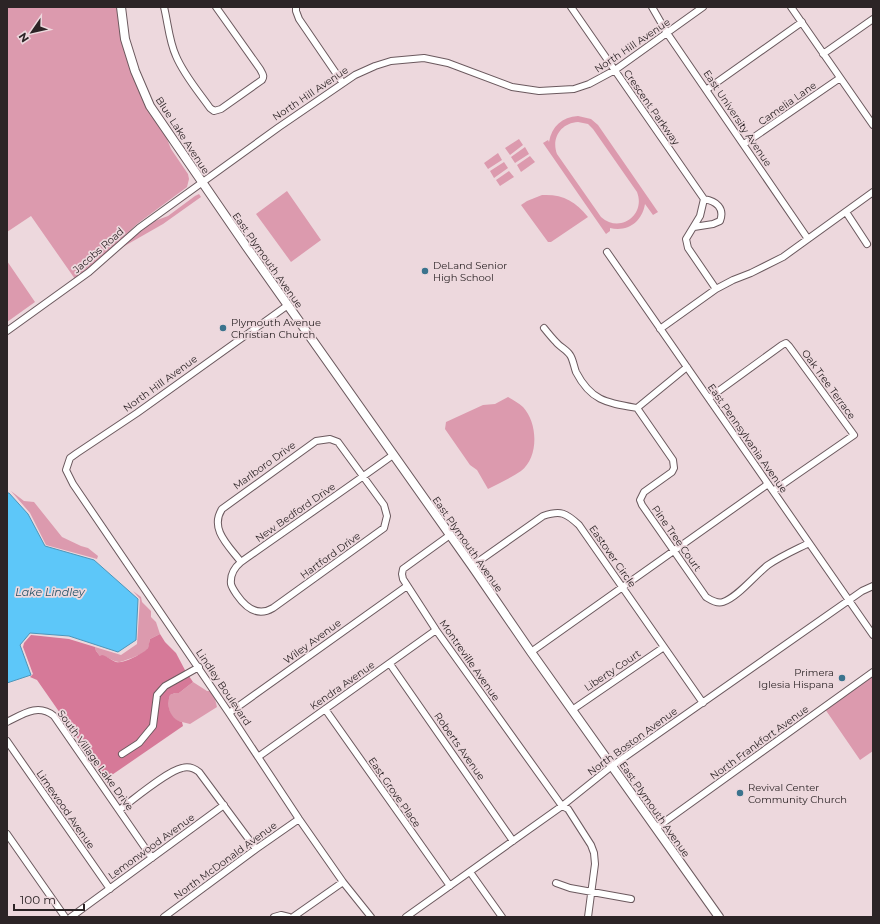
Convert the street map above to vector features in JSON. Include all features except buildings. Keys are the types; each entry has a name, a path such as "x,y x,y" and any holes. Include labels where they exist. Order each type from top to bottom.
{"main road":[{"name":"Blue Lake Avenue","path":"121,7 125,39 135,72 150,106 202,183"},
{"name":"East Plymouth Avenue","path":"202,183 392,455 719,917"}],"street":[{"path":"164,7 170,38 176,56 210,108 214,111 221,109 264,78 260,68 216,7"},
{"path":"296,7 299,19 342,82"},
{"name":"Crescent Parkway","path":"571,7 704,199 718,206 722,211 720,221 713,224 694,227"},
{"name":"East University Avenue","path":"652,7 667,33 808,239"},
{"name":"North Hill Avenue","path":"202,183 342,82 355,74 380,64 398,60 424,58 448,63 512,87 539,91 574,89 589,84 615,70 704,7"},
{"path":"792,7 873,125"},
{"path":"823,54 873,19"},
{"path":"706,90 802,22"},
{"name":"Camelia Lane","path":"744,144 840,78"},
{"name":"Jacobs Road","path":"7,331 89,272 138,228 202,183"},
{"path":"660,329 716,289 783,257 873,192"},
{"path":"704,199 703,207 694,227 689,232 686,243 699,266 716,289"},
{"path":"846,212 867,244"},
{"name":"East Pennsylvania Avenue","path":"607,252 873,635"},
{"name":"North Hill Avenue","path":"67,466 70,458 137,413 288,305"},
{"path":"544,328 557,343 570,354 575,370 582,383 590,392 599,399 620,405 637,408 687,367"},
{"name":"Oak Tree Terrace","path":"708,398 786,343 790,346 854,435 773,491"},
{"name":"Pine Tree Court","path":"637,408 673,460 674,468 672,472 644,492 640,500 706,597 717,602 723,602 768,565 782,556 809,543"},
{"name":"Marlboro Drive","path":"241,562 218,531 218,516 222,509 316,441 330,439 338,442 364,476"},
{"name":"New Bedford Drive","path":"238,596 231,583 233,572 241,562 392,455"},
{"name":"Lindley Boulevard","path":"67,466 66,470 73,484 199,667 299,819 343,882 371,917"},
{"name":"Hartford Drive","path":"238,596 254,611 268,611 384,528 387,516 384,505 364,476"},
{"path":"531,652 768,484"},
{"name":"Eastover Circle","path":"472,566 543,516 555,512 563,513 579,525 703,703"},
{"name":"Montreville Avenue","path":"450,536 403,569 403,579 436,630 562,806 568,809 592,849 595,864 588,917"},
{"name":"Wiley Avenue","path":"230,713 407,586"},
{"name":"North Boston Avenue","path":"406,917 562,806 612,766 862,591 873,586"},
{"name":"Kendra Avenue","path":"258,757 436,630"},
{"name":"Liberty Court","path":"572,710 664,647"},
{"name":"Roberts Avenue","path":"390,664 513,841"},
{"path":"122,754 139,743 153,726 157,695 166,686 199,667"},
{"name":"North Frankfort Avenue","path":"656,828 873,672"},
{"name":"South Village Lake Drive","path":"7,722 36,709 48,711 54,716 152,858"},
{"name":"East Grove Place","path":"325,709 450,886"},
{"name":"Limewood Avenue","path":"7,741 110,889"},
{"path":"119,810 170,773 187,767 196,769 256,849"},
{"name":"Lemonwood Avenue","path":"71,917 224,805"},
{"name":"North McDonald Avenue","path":"164,917 299,819"},
{"path":"7,834 66,917"},
{"path":"470,872 502,917"},
{"path":"293,917 343,882"},
{"path":"556,883 570,888 631,899"},
{"path":"274,917 288,917"}],"shaded area":[{"path":"7,7 119,7 148,108 167,139 171,149 188,174 189,179 187,187 137,224 89,269 75,279 31,216 7,232"},
{"path":"578,116 591,119 598,125 658,212 653,215 645,204 641,216 637,221 628,227 617,229 610,228 610,231 606,234 543,143 548,140 549,142 550,136 559,123","holes":["578,122 588,124 637,192 639,200 638,208 630,220 623,223 616,224 608,222 601,217 557,154 555,142 562,128"]},
{"path":"519,139 523,145 510,155 505,148"},
{"path":"525,147 529,154 515,163 511,157"},
{"path":"498,153 502,160 488,169 484,163"},
{"path":"530,156 535,162 521,172 517,165"},
{"path":"504,162 508,168 494,178 490,171"},
{"path":"509,171 514,177 500,186 496,180"},
{"path":"287,191 321,240 291,262 256,214"},
{"path":"199,194 201,197 163,224 121,248 152,222 168,216"},
{"path":"542,195 562,197 573,203 588,217 551,242 548,242 521,205"},
{"path":"7,261 35,302 7,322"},
{"path":"508,397 523,407 532,422 534,431 533,449 527,465 521,471 488,489 477,470 470,465 445,429 446,422 483,405 495,404"},
{"path":"11,491 24,501 34,502 62,537 88,548 98,556 97,559 46,545 30,513"},
{"path":"133,591 141,597 142,602 151,611 151,617 156,622 160,634 150,639 146,651 128,659 119,662 100,656 95,647 121,655 137,644 140,599"},
{"path":"160,634 165,642 176,653 186,672 155,695 150,725 137,741 119,753 122,757 141,744 149,736 156,723 160,694 171,685 189,676 193,682 179,693 170,695 168,703 170,712 174,718 182,722 183,726 106,779 37,680 30,677 33,674 23,647 24,643 31,635 69,639 95,647 100,656 102,655 116,662 123,662 145,651 148,648 150,639"},
{"path":"873,674 873,751 860,760 825,709"},
{"path":"193,682 207,691 211,691 214,695 217,707 190,724 178,721 172,717 169,710 169,702 170,695 179,693"}],"water":[{"name":"Lake Lindley","path":"7,493 9,493 28,514 45,546 94,560 138,599 136,640 118,652 69,636 30,633 20,645 31,675 7,683"}],"place":[{"name":"DeLand Senior High School","path":"425,271"},
{"name":"Plymouth Avenue Christian Church","path":"223,328"},
{"name":"Primera Iglesia Hispana","path":"842,678"},
{"name":"Revival Center Community Church","path":"740,793"}]}
